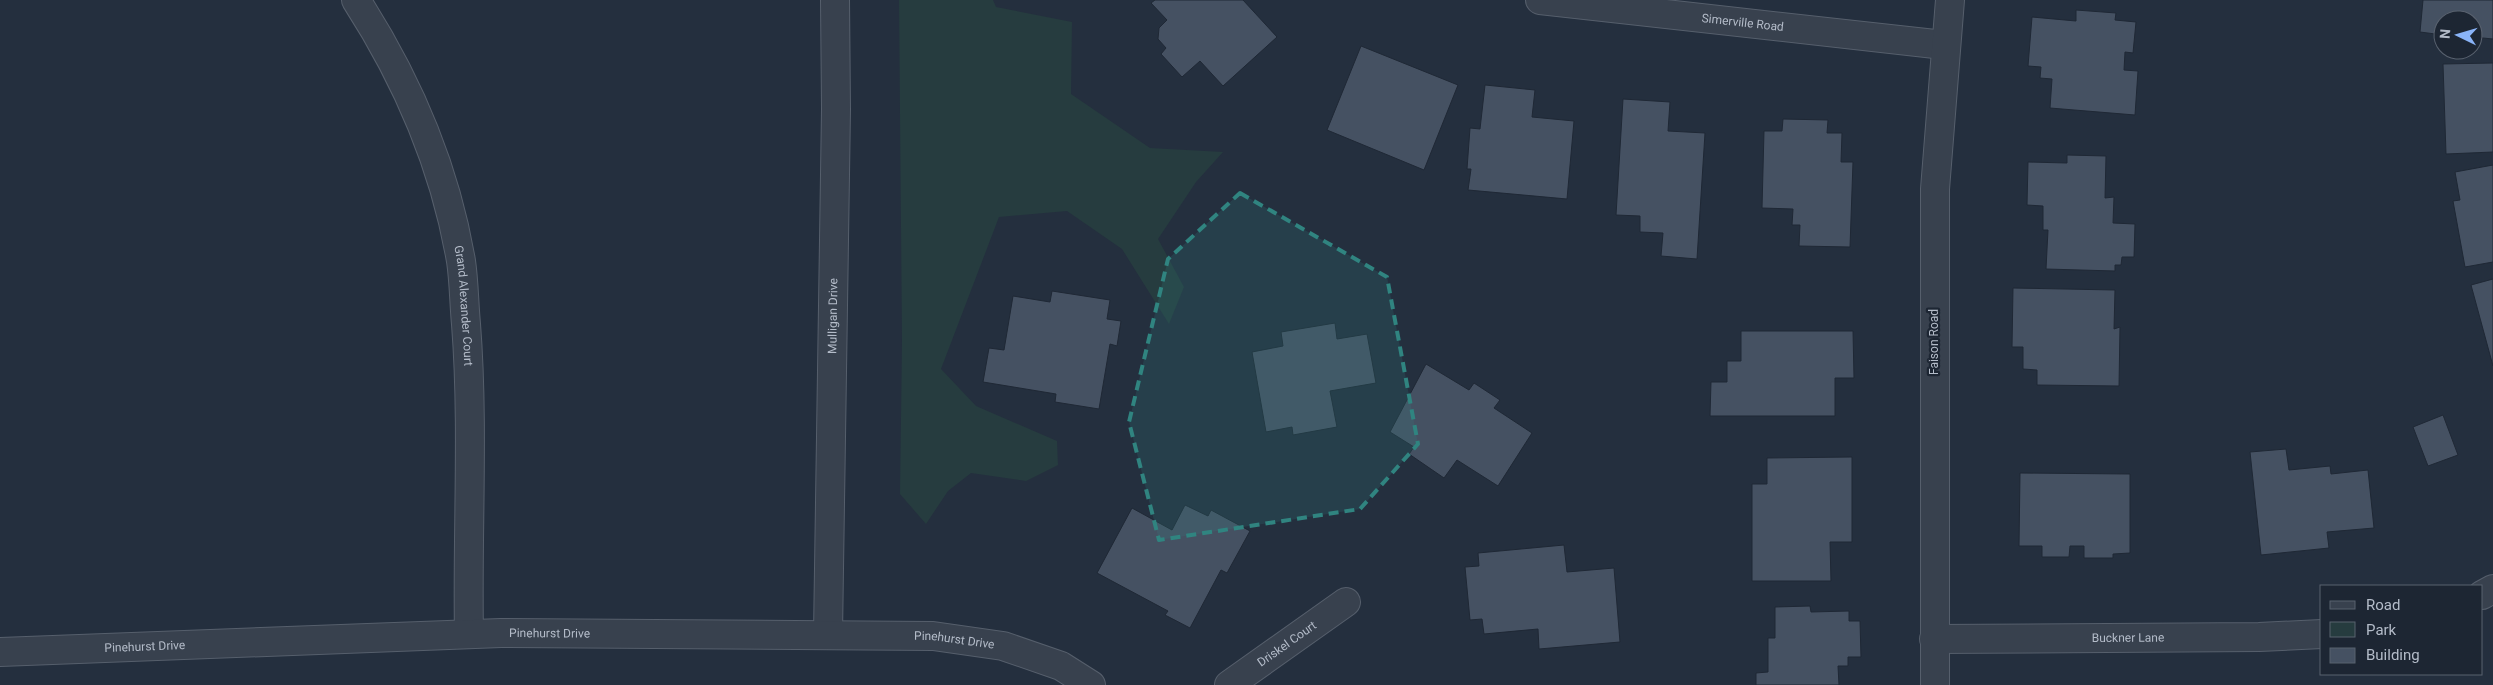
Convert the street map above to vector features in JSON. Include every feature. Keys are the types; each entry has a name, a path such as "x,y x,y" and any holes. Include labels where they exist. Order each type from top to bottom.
{"street":[{"name":"Grand Alexander Court","path":"356,0 377,33 414,104 443,184 461,261 469,369 469,634"},
{"name":"Mulligan Drive","path":"828,634 836,108 835,0"},
{"name":"Simerville Road","path":"1540,0 1944,45"},
{"name":"Faison Road","path":"1935,685 1935,189 1944,45 1950,0"},
{"name":"Driskel Court","path":"1230,685 1346,602"},
{"name":"Pinehurst Drive","path":"0,652 469,634 828,634 933,636 1003,646 1061,666 1091,685"},
{"name":"Buckner Lane","path":"1934,639 2259,637 2320,634"}],"highlighted area":[{"path":"1240,193 1387,277 1418,444 1360,509 1159,540 1129,422 1168,259"}],"green space":[{"path":"899,0 993,0 996,7 1072,22 1071,94 1150,148 1223,152 1196,182 1158,239 1184,287 1169,324 1122,249 1067,211 999,217 941,369 976,406 1057,441 1058,465 1026,481 971,473 948,491 926,524 900,494 902,341"}],"building":[{"path":"1155,0 1243,0 1277,37 1223,86 1200,61 1182,77 1161,54 1166,48 1158,39 1159,28 1167,20 1151,3"},
{"path":"2423,0 2493,0 2493,39 2483,38 2483,10 2433,10 2433,34 2420,32"},
{"path":"2076,10 2116,13 2115,20 2136,22 2133,53 2125,52 2124,70 2138,71 2135,115 2050,108 2052,79 2040,78 2041,67 2028,66 2032,17 2076,21"},
{"path":"1361,46 1458,85 1424,170 1327,130"},
{"path":"2493,63 2493,152 2446,154 2443,64"},
{"path":"1485,85 1535,90 1532,117 1574,121 1567,199 1468,190 1471,169 1467,169 1470,128 1480,129"},
{"path":"1623,99 1670,102 1668,131 1705,133 1697,259 1661,256 1663,233 1640,232 1640,216 1616,215"},
{"path":"1783,119 1828,120 1827,133 1842,133 1841,162 1853,162 1850,247 1799,246 1800,225 1792,225 1793,209 1762,208 1764,131 1782,131"},
{"path":"2067,155 2106,156 2105,198 2114,197 2113,223 2135,224 2134,257 2122,257 2121,265 2115,265 2115,271 2046,269 2048,230 2043,230 2043,206 2027,205 2028,162 2067,163"},
{"path":"2493,165 2493,262 2465,267 2453,201 2460,200 2455,172"},
{"path":"2493,279 2493,366 2471,285"},
{"path":"2013,288 2115,290 2114,329 2120,327 2119,386 2037,385 2037,370 2023,369 2023,347 2012,347"},
{"path":"1052,291 1110,300 1107,319 1121,321 1117,346 1110,344 1099,409 1055,402 1056,394 983,382 989,348 1004,350 1013,296 1050,302"},
{"path":"1335,323 1337,339 1367,334 1376,383 1330,391 1337,427 1293,435 1292,427 1266,432 1252,352 1283,346 1281,332"},
{"path":"1741,331 1853,331 1854,378 1835,378 1835,416 1710,416 1711,382 1727,382 1727,361 1741,361"},
{"path":"1426,364 1469,390 1474,383 1500,400 1494,408 1532,433 1498,486 1457,460 1444,478 1409,454 1414,447 1390,432"},
{"path":"2443,415 2458,455 2428,466 2413,427"},
{"path":"2286,449 2289,470 2330,466 2331,474 2368,470 2374,528 2327,532 2329,548 2261,555 2250,452"},
{"path":"1852,457 1852,542 1830,542 1831,581 1752,581 1752,484 1767,484 1767,458"},
{"path":"2020,473 2130,474 2130,553 2113,554 2113,558 2084,558 2084,546 2070,546 2069,557 2042,557 2042,546 2019,546"},
{"path":"1185,505 1208,516 1211,510 1250,531 1227,573 1221,570 1190,628 1165,615 1168,611 1097,573 1132,508 1172,530"},
{"path":"1564,545 1567,572 1614,568 1620,642 1539,649 1538,629 1484,634 1482,619 1470,620 1465,567 1479,566 1478,553"},
{"path":"1810,606 1811,612 1849,611 1849,621 1860,621 1861,657 1848,657 1848,666 1838,666 1839,685 1756,685 1756,673 1768,672 1768,638 1775,638 1775,607"}]}
